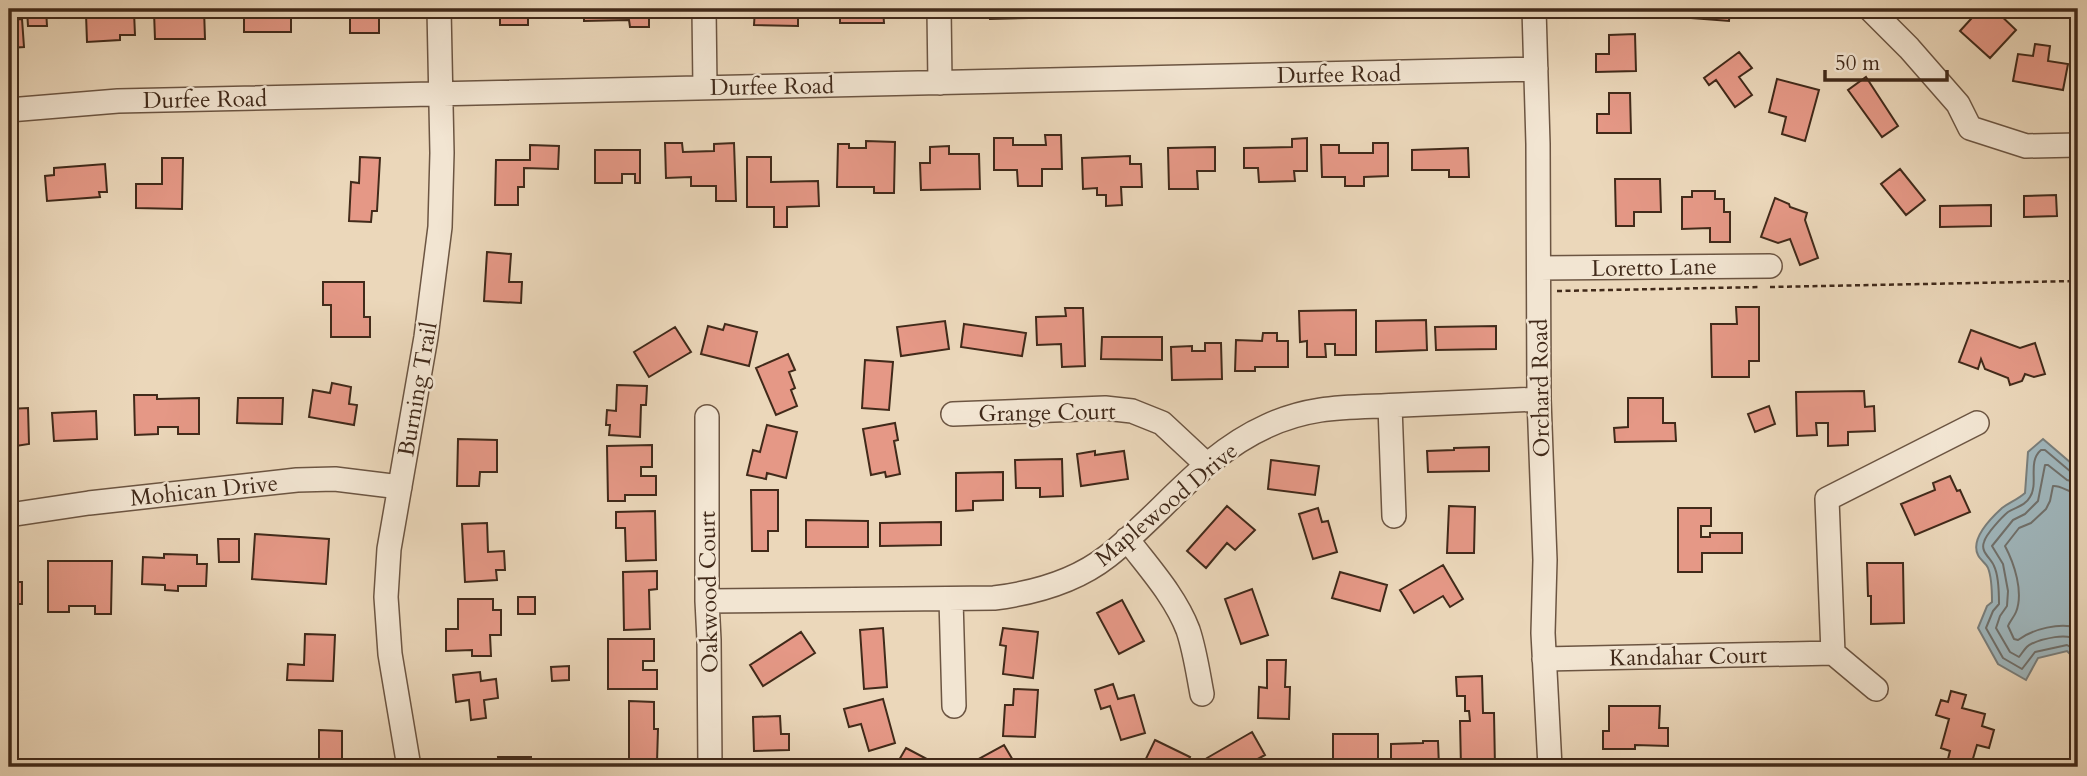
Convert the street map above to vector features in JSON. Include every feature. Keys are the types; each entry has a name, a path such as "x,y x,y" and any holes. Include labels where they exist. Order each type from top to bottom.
{"street":[{"name":"Burning Trail","path":"409,767 390,654 387,620 389,549 436,272 442,190 439,9"},
{"path":"704,9 705,88"},
{"path":"939,9 940,83"},
{"name":"Orchard Road","path":"1534,9 1539,399 1545,560 1543,633 1550,767"},
{"path":"1870,9 1909,48 1958,104 1970,128 2026,146 2078,145"},
{"name":"Durfee Road","path":"9,110 118,101 1536,69"},
{"name":"Loretto Lane","path":"1539,268 1770,266"},
{"name":"Maplewood Drive","path":"707,601 1011,596 1053,585 1107,557 1206,464 1265,426 1303,412 1345,406 1539,399"},
{"path":"1390,406 1394,516"},
{"name":"Grange Court","path":"953,414 1105,408 1132,411 1162,423 1206,464"},
{"name":"Oakwood Court","path":"707,417 710,767"},
{"path":"1876,689 1833,653 1827,499 1977,423"},
{"name":"Mohican Drive","path":"9,515 89,503 297,480 335,479 400,486"},
{"path":"1127,539 1181,614 1194,653 1202,694"},
{"path":"951,599 954,706"},
{"name":"Kandahar Court","path":"1545,659 1833,653"}],"path":[{"path":"1538,291 2078,281"}],"water":[{"path":"2043,439 2078,469 2078,662 2067,651 2038,658 2026,680 1998,664 1978,628 1987,606 1992,602 1992,594 1988,568 1976,549 1979,536 1987,523 2002,508 2025,493 2028,452"}],"building":[{"path":"27,9 46,9 47,26 28,26"},
{"path":"103,9 134,12 135,35 120,35 120,40 87,42 86,14 103,13"},
{"path":"190,9 204,9 205,39 155,39 154,12 190,12"},
{"path":"244,9 291,9 291,32 244,32"},
{"path":"340,9 379,9 379,33 350,33 350,13 340,14"},
{"path":"500,9 528,9 528,25 500,25"},
{"path":"584,9 649,9 649,27 630,27 629,20 584,21"},
{"path":"755,9 798,9 798,26 754,25"},
{"path":"840,9 883,9 884,23 840,23"},
{"path":"989,9 1028,9 1028,18 990,19"},
{"path":"1055,9 1109,9 1109,18 1080,18 1080,14 1055,14"},
{"path":"1129,9 1173,9 1173,16 1142,16 1142,12 1129,12"},
{"path":"1196,9 1241,9 1241,14 1196,15"},
{"path":"1265,9 1309,9 1309,12 1265,14"},
{"path":"1412,9 1466,9 1466,10 1412,12"},
{"path":"1599,9 1624,9 1624,12 1599,13"},
{"path":"1693,9 1730,9 1729,21 1692,18"},
{"path":"1980,9 1994,9 2016,30 1990,58 1960,31"},
{"path":"22,19 24,47 9,48 9,20"},
{"path":"1635,34 1636,71 1596,72 1596,54 1609,54 1609,35"},
{"path":"2035,44 2050,46 2048,61 2068,64 2063,90 2013,81 2018,54 2033,56"},
{"path":"1739,52 1752,68 1739,77 1752,95 1735,107 1716,80 1709,85 1704,78"},
{"path":"1866,77 1898,126 1882,137 1848,90"},
{"path":"1777,79 1819,90 1805,141 1782,134 1786,117 1769,112"},
{"path":"1609,93 1630,93 1631,133 1597,133 1597,114 1609,114"},
{"path":"1045,135 1061,135 1062,169 1042,169 1042,186 1018,186 1017,170 994,170 994,138 1013,138 1013,145 1046,145"},
{"path":"1307,138 1307,171 1294,171 1295,181 1259,182 1258,168 1244,168 1244,148 1292,147 1292,139"},
{"path":"866,141 895,142 894,193 874,193 874,187 837,187 838,144 849,144 849,148 866,148"},
{"path":"665,143 682,143 683,152 714,151 714,144 734,143 736,201 716,201 716,186 691,186 691,177 666,178"},
{"path":"1373,143 1388,143 1388,176 1364,177 1364,186 1345,186 1345,177 1322,177 1321,145 1339,145 1339,153 1373,153"},
{"path":"530,145 559,146 558,169 524,168 524,187 518,187 518,205 495,205 496,160 530,160"},
{"path":"949,146 949,154 979,154 980,189 921,190 920,163 930,163 930,147"},
{"path":"1215,147 1215,171 1197,171 1198,189 1169,189 1168,148"},
{"path":"1468,148 1469,177 1449,177 1449,170 1412,170 1412,150"},
{"path":"595,150 640,150 640,183 635,183 635,174 622,174 622,183 595,183"},
{"path":"1130,156 1130,164 1141,164 1142,187 1121,187 1122,205 1106,206 1106,195 1097,195 1097,188 1083,189 1082,158"},
{"path":"360,157 380,158 377,211 372,211 371,222 349,221 351,182 359,183"},
{"path":"747,157 771,157 771,182 818,181 819,206 787,207 787,227 774,227 774,207 747,207"},
{"path":"162,158 183,158 182,209 136,208 136,184 162,184"},
{"path":"105,164 107,192 99,192 100,197 47,201 45,176 54,175 54,168"},
{"path":"1900,169 1925,200 1906,215 1881,184"},
{"path":"1615,179 1660,179 1661,212 1634,212 1634,226 1616,226"},
{"path":"1692,191 1715,191 1715,199 1724,199 1724,212 1730,212 1730,242 1710,242 1710,228 1682,229 1682,197 1692,197"},
{"path":"2056,195 2057,216 2024,217 2024,196"},
{"path":"1775,198 1807,213 1805,220 1818,258 1800,265 1790,239 1778,243 1761,237"},
{"path":"1991,205 1991,226 1940,227 1940,206"},
{"path":"487,252 511,254 509,282 522,282 521,303 484,301"},
{"path":"323,282 364,282 364,317 370,317 370,337 331,337 331,305 323,305"},
{"path":"1736,307 1759,307 1759,361 1749,361 1749,377 1712,377 1711,324 1737,324"},
{"path":"1065,308 1083,308 1085,366 1062,367 1061,344 1037,345 1036,317 1066,316"},
{"path":"1356,310 1356,355 1335,355 1335,344 1325,344 1326,357 1307,357 1307,341 1300,342 1299,311"},
{"path":"1426,320 1427,350 1376,352 1376,321"},
{"path":"945,321 949,349 901,356 897,327"},
{"path":"725,324 757,332 749,366 701,354 708,326 723,330"},
{"path":"964,324 1026,333 1022,356 961,347"},
{"path":"1496,326 1496,349 1436,350 1435,327"},
{"path":"675,327 691,352 649,377 634,352"},
{"path":"1971,330 2020,348 2035,343 2045,374 2034,377 2025,374 2022,381 2010,385 2008,378 1985,369 1981,359 1978,369 1959,362"},
{"path":"1263,333 1277,333 1277,341 1288,341 1288,367 1255,367 1255,371 1235,371 1236,340 1262,341"},
{"path":"1102,337 1162,337 1162,360 1101,359"},
{"path":"1205,343 1221,343 1222,379 1172,380 1171,347 1192,346 1192,351 1205,351"},
{"path":"788,354 795,370 789,372 795,388 791,390 797,406 776,415 756,368"},
{"path":"865,360 893,362 889,410 862,408"},
{"path":"332,383 351,387 349,404 357,405 354,425 309,417 313,390 330,393"},
{"path":"617,385 647,386 646,405 641,405 640,437 609,435 610,425 606,425 607,410 616,411"},
{"path":"1864,391 1865,407 1874,406 1875,431 1848,432 1848,445 1828,446 1828,423 1816,423 1817,435 1797,436 1796,392"},
{"path":"134,395 157,395 157,399 199,398 199,434 178,434 178,427 158,427 158,434 135,435"},
{"path":"238,398 283,398 282,424 237,423"},
{"path":"1628,398 1663,398 1663,423 1675,423 1676,441 1615,442 1614,428 1628,427"},
{"path":"1769,406 1775,424 1755,432 1748,414"},
{"path":"28,408 29,444 9,447 9,409"},
{"path":"96,411 97,439 54,441 52,413"},
{"path":"895,423 898,440 894,441 900,474 886,477 885,472 871,475 863,429"},
{"path":"767,425 797,432 786,478 767,473 766,479 747,475 753,450 760,452"},
{"path":"458,439 497,440 497,472 480,472 479,486 457,486"},
{"path":"652,445 652,467 641,467 641,476 656,476 656,495 625,495 625,501 608,501 607,446"},
{"path":"1489,447 1489,471 1428,472 1427,451"},
{"path":"1095,451 1095,455 1124,451 1128,479 1081,486 1077,454"},
{"path":"1062,459 1063,496 1040,497 1040,488 1016,488 1015,460"},
{"path":"1271,460 1319,466 1315,495 1268,489"},
{"path":"1003,472 1003,500 973,501 973,510 956,511 956,473"},
{"path":"1950,476 1970,512 1915,535 1901,504 1935,490 1933,483"},
{"path":"751,490 778,490 778,531 768,531 768,551 752,551"},
{"path":"1227,506 1255,530 1235,550 1227,543 1206,568 1187,551"},
{"path":"1449,506 1475,507 1474,553 1447,553"},
{"path":"1318,508 1322,522 1328,521 1337,552 1313,559 1299,514"},
{"path":"1678,508 1711,508 1711,526 1701,526 1701,537 1710,537 1710,533 1742,533 1742,553 1702,553 1702,572 1678,572"},
{"path":"655,511 656,560 626,561 625,528 616,528 616,512"},
{"path":"806,520 868,521 868,547 806,547"},
{"path":"941,522 941,545 880,546 880,523"},
{"path":"487,523 488,552 504,551 505,570 496,570 497,580 465,582 462,524"},
{"path":"255,534 329,539 326,584 252,579"},
{"path":"218,539 239,539 239,562 219,562"},
{"path":"164,554 197,555 197,564 207,564 206,586 178,586 178,591 165,590 165,585 142,584 143,557 164,558"},
{"path":"48,561 112,561 111,614 95,614 95,606 69,606 69,612 48,612"},
{"path":"1867,563 1903,563 1904,623 1871,624"},
{"path":"1443,565 1463,599 1450,607 1443,596 1414,613 1400,590"},
{"path":"657,571 657,589 649,590 650,629 624,630 623,572"},
{"path":"1340,572 1387,585 1380,611 1332,598"},
{"path":"9,582 22,582 22,604 15,604 15,619 9,619"},
{"path":"1252,589 1268,635 1241,644 1225,599"},
{"path":"518,597 535,597 535,614 518,614"},
{"path":"458,599 493,599 493,610 501,610 501,635 490,635 491,656 472,656 472,650 446,651 446,629 458,629"},
{"path":"1122,600 1144,641 1119,654 1097,613"},
{"path":"883,628 887,687 864,689 860,630"},
{"path":"1003,628 1038,632 1033,678 1003,674 1006,646 1000,645"},
{"path":"801,632 815,653 763,686 750,665"},
{"path":"305,634 335,635 333,681 287,680 288,664 304,665"},
{"path":"608,639 654,639 654,661 643,661 643,670 657,670 657,689 608,689"},
{"path":"1267,660 1286,660 1285,687 1290,687 1289,719 1258,718 1259,687 1267,688"},
{"path":"569,666 569,680 552,681 551,667"},
{"path":"480,672 481,681 496,679 498,698 484,700 486,718 471,720 469,700 456,702 453,675"},
{"path":"1482,676 1483,713 1494,713 1495,767 1461,767 1460,721 1470,721 1469,711 1465,711 1465,696 1457,696 1456,677"},
{"path":"1113,684 1118,699 1134,695 1145,733 1121,740 1110,706 1101,709 1095,690"},
{"path":"1014,689 1038,690 1035,737 1003,736 1005,705 1013,705"},
{"path":"1951,691 1966,695 1962,708 1985,714 1982,726 1994,730 1989,748 1977,745 1972,762 1982,767 1946,767 1950,751 1941,748 1949,719 1936,715 1941,700 1948,702"},
{"path":"883,699 895,743 869,751 861,724 849,727 844,709"},
{"path":"629,701 654,702 654,729 658,729 657,762 629,762"},
{"path":"1609,706 1660,706 1659,728 1668,728 1668,746 1635,745 1635,749 1603,749 1603,731 1609,731"},
{"path":"780,716 781,734 789,734 789,750 754,751 753,717"},
{"path":"319,730 342,731 342,767 319,767"},
{"path":"1252,732 1265,755 1243,767 1212,767 1207,758"},
{"path":"1333,734 1378,734 1378,760 1351,760 1351,767 1333,767"},
{"path":"1155,740 1190,757 1185,767 1142,767"},
{"path":"1438,741 1439,767 1391,767 1391,744"},
{"path":"1004,745 1017,767 964,767"},
{"path":"906,748 942,767 895,767"},
{"path":"498,757 531,757 531,767 499,767"},
{"path":"788,761 788,767 750,767 750,762"}]}
